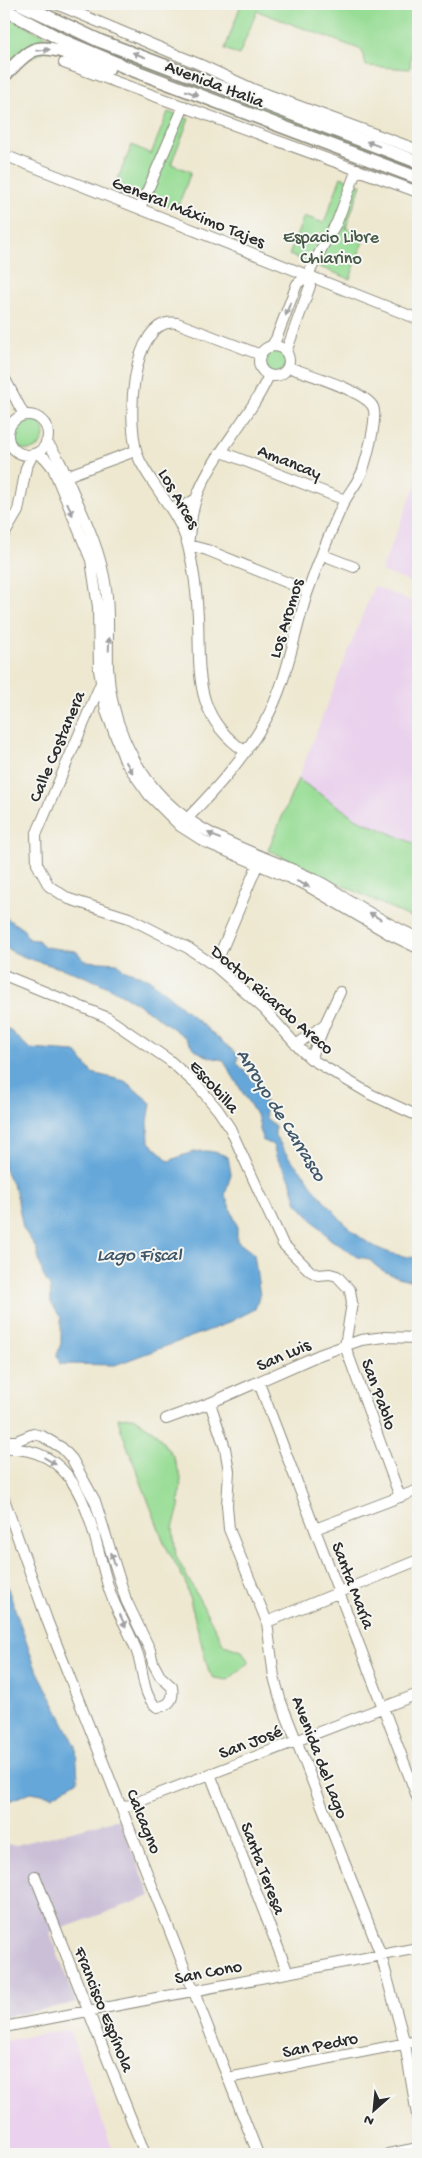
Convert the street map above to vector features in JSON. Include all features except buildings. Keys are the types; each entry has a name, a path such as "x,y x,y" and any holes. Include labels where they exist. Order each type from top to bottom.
{"main road":[{"name":"Avenida Italia","path":"22,4 100,41 223,82 418,162"},
{"path":"38,4 46,17"},
{"name":"Avenida Italia","path":"4,9 64,41 130,69 418,178"},
{"path":"4,76 27,54 39,48 58,50 116,71 130,69"}],"street":[{"name":"Avenida Italia","path":"56,4 201,64 223,82 418,150"},
{"name":"Avenida Italia","path":"64,63 418,192"},
{"path":"140,208 184,106"},
{"name":"General Máximo Tajes","path":"4,155 418,319"},
{"path":"271,347 279,347 286,352 289,361 288,367 281,375 269,375 261,367 261,355 271,347 276,339 297,284 308,275 338,222 357,169"},
{"path":"286,352 310,286 308,275"},
{"name":"Los Arces","path":"246,752 237,746 218,723 205,703 201,687 196,591 188,545 171,508 149,477 135,451 131,411 139,362 152,331 159,326 173,322 261,355"},
{"name":"Los Aromos","path":"184,822 230,774 265,722 284,678 308,590 345,500 359,480 366,457 374,416 368,400 356,393 288,367"},
{"path":"269,375 247,417 210,468 196,499 188,545 207,550 308,590"},
{"path":"4,377 24,415"},
{"path":"4,535 18,511 26,468 34,454 41,450 46,442 48,433 45,424 34,416 24,415 12,422 8,430 11,445 19,453 26,468"},
{"path":"46,442 59,459 62,478 92,566 98,607 106,711 125,761 149,796 184,822 205,842 320,882 387,923 418,938"},
{"path":"62,478 135,451"},
{"name":"Amancay","path":"222,452 345,500"},
{"path":"19,453 34,454 49,461 62,478"},
{"path":"171,508 184,506 196,499"},
{"path":"323,555 354,568"},
{"name":"Calle Costanera","path":"49,886 37,864 36,835 105,683"},
{"path":"259,861 306,885 384,931 418,948"},
{"path":"215,966 259,861"},
{"name":"Doctor Ricardo Areco","path":"49,886 69,899 137,922 188,948 215,966 264,1009 311,1059 372,1095 418,1116"},
{"name":"Escobilla","path":"4,975 106,1017 168,1060 198,1086 230,1128 266,1205 274,1229 283,1244 310,1271 318,1275 330,1274 337,1276 350,1290 352,1303 347,1331"},
{"path":"311,1059 324,1024 340,992"},
{"path":"296,1044 324,1024"},
{"name":"San Pablo","path":"347,1331 345,1346 400,1496"},
{"name":"San Luis","path":"166,1419 259,1383 319,1355 361,1340 385,1337 418,1338"},
{"name":"Santa María","path":"259,1383 418,1798"},
{"name":"Avenida del Lago","path":"210,1403 225,1448 229,1471 227,1506 229,1530 267,1622 274,1677 281,1702 381,1955 405,2044 418,2121"},
{"path":"4,1441 16,1441 33,1434 52,1441 72,1459 95,1501 126,1600 150,1650 156,1671 172,1687 172,1699 164,1706 157,1707 151,1703 147,1695 138,1653 114,1604 85,1505 62,1468 34,1452 15,1448 4,1449"},
{"path":"315,1529 418,1490"},
{"name":"Calcagno","path":"4,1499 47,1620 258,2154"},
{"path":"85,1505 95,1501"},
{"path":"267,1622 418,1560"},
{"path":"114,1604 126,1600"},
{"name":"San José","path":"122,1808 418,1694"},
{"name":"Santa Teresa","path":"210,1774 288,1973"},
{"name":"Francisco Espínola","path":"35,1876 145,2154"},
{"name":"San Cono","path":"4,2027 418,1948"},
{"name":"San Pedro","path":"228,2078 418,2041"},
{"path":"388,2154 418,2148"}],"shaded area":[{"path":"418,479 418,585 381,571"},
{"path":"374,586 418,604 418,845 357,819 298,779"},
{"path":"119,1819 151,1896 50,1933 76,2003 4,2017 4,1844 16,1845"},
{"path":"69,2029 114,2154 4,2154 4,2041"}],"green space":[{"path":"8,4 13,4 65,29 418,165 418,171 111,54 56,29"},
{"path":"241,4 414,4 410,69 366,66 362,50 257,11 239,55 225,49"},
{"path":"4,15 87,57 54,46 4,72"},
{"path":"168,112 189,119 171,164 191,172 177,209 115,185 132,145 151,154"},
{"name":"Espacio Libre Chiarino","path":"341,177 361,185 346,228 365,236 350,279 289,255 304,216 324,223"},
{"path":"274,350 283,353 286,362 283,371 274,374 265,371 262,362 265,353"},
{"path":"28,418 39,423 44,434 39,445 28,450 17,445 12,434 17,423"},
{"path":"298,779 357,819 418,845 418,921 268,850"},
{"path":"133,1417 155,1432 173,1456 181,1478 179,1507 173,1528 176,1556 224,1645 242,1651 249,1662 228,1680 214,1678 209,1672 185,1581 165,1545 120,1427 118,1418"}],"water":[{"path":"4,916 24,930 28,939 38,940 45,947 76,951 85,961 118,963 123,969 149,979 238,1055 237,1063 257,1085 265,1090 262,1095 265,1102 266,1118 275,1126 275,1136 284,1151 335,1213 357,1235 383,1250 418,1258 418,1282 385,1272 369,1259 358,1257 330,1239 297,1203 290,1179 276,1156 273,1145 262,1140 258,1118 223,1060 201,1053 184,1036 147,1010 110,988 73,972 33,960 4,947"},
{"name":"Lago Fiscal","path":"4,1025 30,1049 76,1052 92,1073 125,1081 151,1103 148,1122 149,1142 169,1161 184,1155 205,1151 228,1157 231,1174 225,1195 237,1225 237,1241 254,1254 260,1296 255,1309 226,1324 115,1365 60,1364 57,1355 61,1343 61,1318 51,1303 50,1287 43,1275 36,1248 23,1228 16,1192 4,1168"},
{"path":"4,1577 34,1664 76,1746 78,1780 52,1796 31,1792 4,1803"}],"water label":[{"name":"Arroyo de Carrasco","path":"283,1114"}]}
